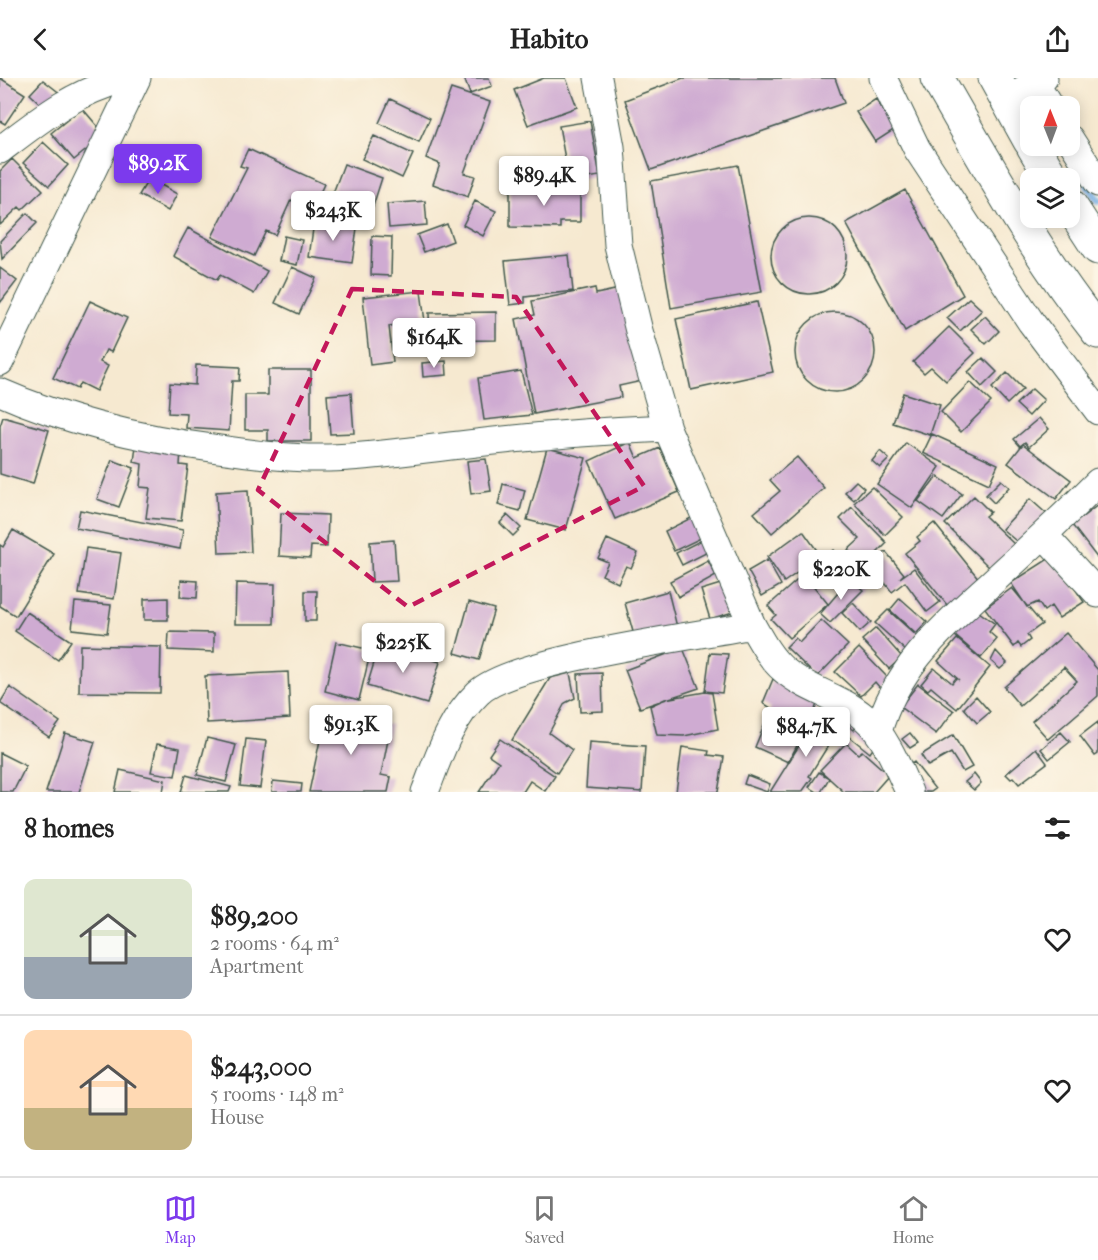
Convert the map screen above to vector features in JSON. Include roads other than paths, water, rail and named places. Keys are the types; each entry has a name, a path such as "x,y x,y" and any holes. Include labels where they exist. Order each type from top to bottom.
{"main road":[{"path":"937,78 1009,201 1080,309 1098,332"},
{"path":"1080,220 1098,248"}],"street":[{"path":"0,150 52,109 74,96 128,78"},
{"path":"0,362 137,78"},
{"path":"598,78 611,147 618,245 667,428 752,625 767,650 784,670 854,709 878,732 909,792"},
{"path":"883,78 917,149 1031,322 1098,411"},
{"path":"1023,83 1038,96"},
{"path":"1080,155 1098,183"},
{"path":"0,392 61,417 98,427 162,441 283,457 364,457 514,439 667,428"},
{"path":"878,732 886,704 913,661 953,618 1098,482"},
{"path":"1044,534 1098,594"},
{"path":"425,792 455,719 480,691 524,670 752,625"}],"waterway":[{"path":"1088,186 1098,201"}]}
